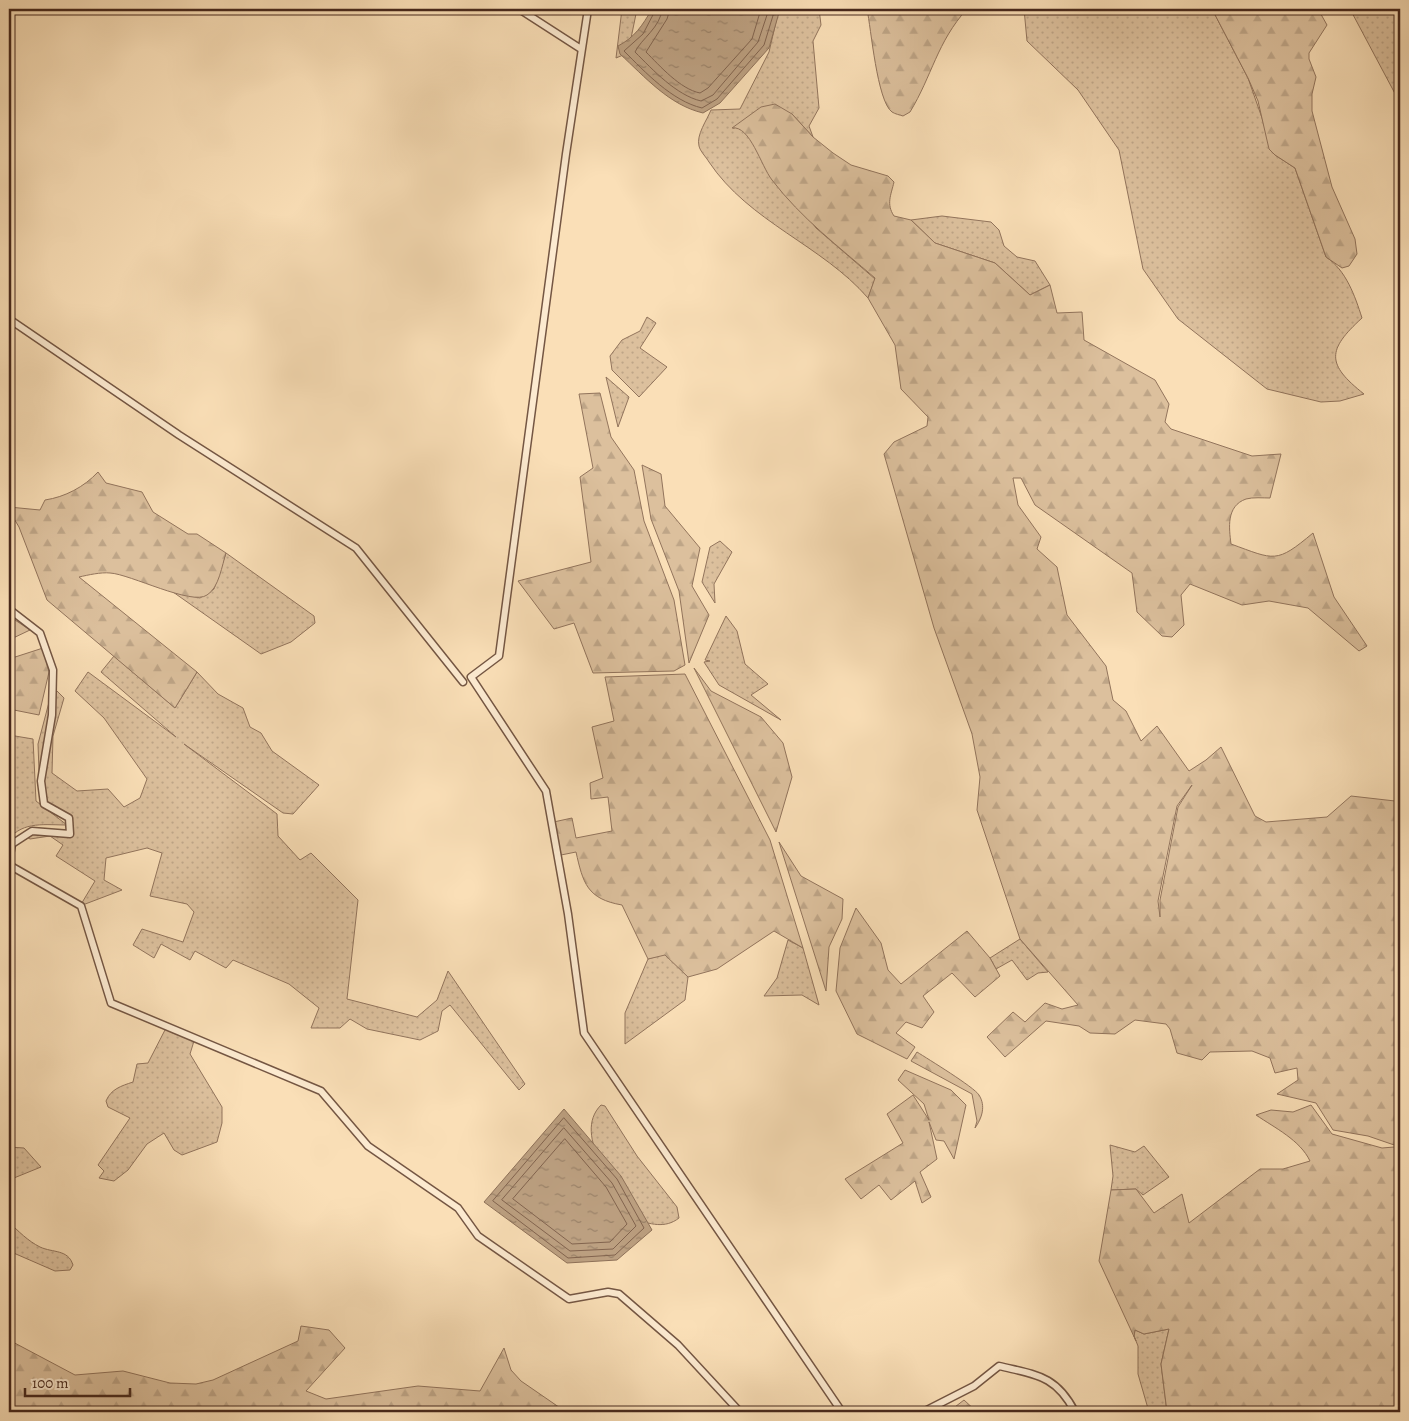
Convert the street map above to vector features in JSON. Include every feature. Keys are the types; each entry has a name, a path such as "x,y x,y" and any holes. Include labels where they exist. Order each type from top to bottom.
{"street":[{"path":"519,9 581,48"},
{"path":"588,9 581,48 499,656 470,677 546,791 568,914 584,1033 842,1412"},
{"path":"9,319 179,435 356,548 463,682"},
{"path":"9,609 40,633 53,670 52,715 41,782 44,804 69,818 70,834 32,831 12,844 9,863 81,906 111,1003 321,1090 368,1146 458,1208 478,1236 569,1299 608,1292 619,1294 678,1345 740,1412"},
{"path":"923,1412 974,1386 999,1366 1044,1378 1066,1395 1075,1412"},
{"path":"890,1412 896,1412"}],"green space":[{"path":"622,9 637,9 628,53 616,58"},
{"path":"779,9 819,9 821,25 813,41 819,108 809,126 813,137 792,114 733,128 738,127 745,131 816,228 875,279 868,298 850,279 744,201 725,183 699,146 700,132 711,110 740,109 769,52"},
{"path":"867,9 967,9 949,34 918,99 910,112 903,116 892,112 882,94 875,64"},
{"path":"1024,9 1212,9 1248,78 1275,155 1295,168 1326,257 1333,262 1344,276 1356,301 1362,318 1342,339 1337,348 1336,357 1337,365 1343,374 1364,394 1340,401 1321,402 1267,389 1178,319 1143,269 1119,150 1078,90 1027,41"},
{"path":"1212,9 1318,9 1327,25 1309,53 1309,59 1316,77 1312,94 1312,111 1332,187 1355,239 1357,254 1349,266 1342,268 1326,257 1295,168 1269,149 1258,101"},
{"path":"1350,9 1400,9 1400,103"},
{"path":"775,104 792,114 813,137 851,165 888,176 894,182 890,207 894,216 911,220 935,243 995,263 1030,295 1050,285 1057,313 1082,312 1084,340 1155,380 1169,404 1165,422 1171,429 1252,456 1281,454 1270,498 1246,499 1240,502 1232,512 1230,518 1231,544 1267,556 1275,556 1291,550 1313,533 1334,597 1367,646 1359,651 1308,608 1269,601 1242,605 1190,584 1181,595 1184,625 1172,637 1162,636 1137,612 1132,573 1035,505 1021,478 1013,478 1018,505 1041,537 1037,549 1057,567 1067,615 1106,666 1113,700 1126,711 1141,741 1157,726 1189,771 1221,747 1255,816 1266,822 1327,817 1351,796 1395,801 1400,798 1400,1147 1368,1136 1333,1130 1316,1103 1277,1094 1298,1080 1297,1068 1275,1073 1270,1058 1252,1051 1210,1052 1202,1060 1177,1053 1170,1029 1166,1024 1135,1020 1115,1034 1090,1033 1079,1026 1046,1021 1005,1057 987,1037 1013,1012 1025,1022 1045,1003 1062,1009 1078,1005 1020,939 977,810 980,777 972,734 934,628 884,454 894,442 927,426 928,417 901,389 895,345 868,298 875,278 795,207 768,174 750,139 738,129 732,128 761,107","holes":["1192,785 1178,807 1160,900 1160,917 1158,901 1177,806"]},
{"path":"942,216 991,222 999,230 1004,246 1017,257 1035,261 1050,285 1030,295 995,263 935,243 911,220"},
{"path":"647,317 656,323 640,348 667,367 639,397 612,370 610,356 622,340 640,331"},
{"path":"606,377 629,397 618,427"},
{"path":"600,393 611,437 634,470 644,521 674,600 685,665 674,671 593,673 574,623 554,629 518,581 591,562 580,477 593,468 579,394"},
{"path":"642,465 661,474 665,506 700,548 692,586 709,615 689,663 679,591 651,519"},
{"path":"98,472 106,483 142,492 153,512 188,534 197,534 226,553 219,576 211,592 199,597 175,593 110,573 79,577 197,672 175,708 47,600 19,527 9,514 9,507 40,510 45,500 74,491"},
{"path":"720,541 732,552 714,584 715,603 702,582 710,547"},
{"path":"226,553 314,616 315,623 291,642 261,654 173,592 200,598 214,589"},
{"path":"9,616 30,630 9,640"},
{"path":"726,616 737,631 745,664 768,684 751,695 781,720 719,685 704,662 710,661 705,660"},
{"path":"43,648 49,672 39,715 9,709 9,659"},
{"path":"114,656 175,708 197,672 218,694 243,708 250,727 261,733 272,751 319,785 293,814 283,813 184,744 277,814 278,836 300,860 311,853 358,900 347,999 417,1017 437,1000 448,971 525,1084 519,1090 450,1005 442,1011 438,1031 420,1040 367,1029 350,1019 340,1028 311,1028 319,1008 289,984 233,960 226,968 195,951 190,960 161,944 154,958 133,945 142,929 183,942 194,912 187,904 150,896 162,853 147,848 106,858 104,880 122,890 80,906 95,881 56,856 63,845 50,836 30,839 22,834 66,833 73,827 71,817 40,797 38,744 53,687 64,698 53,736 52,773 77,791 108,789 124,807 140,798 147,779 104,718 75,691 88,672 176,737 101,672"},
{"path":"694,668 711,691 761,717 783,743 792,777 776,832"},
{"path":"685,674 770,840 803,948 774,931 717,969 688,977 665,955 648,959 622,905 601,899 588,888 581,873 576,852 556,856 549,823 572,818 576,838 612,831 608,797 591,799 590,783 603,778 592,727 614,721 605,677"},
{"path":"9,735 33,739 36,801 67,825 35,825 21,829 9,839"},
{"path":"779,842 801,876 843,899 842,919 829,947 826,991"},
{"path":"856,908 881,943 888,970 901,984 967,931 990,958 1000,976 975,997 952,973 923,996 934,1012 922,1028 906,1022 896,1033 915,1047 907,1059 857,1034 836,991 840,948"},
{"path":"1020,939 1048,972 1038,973 1027,980 1012,960 996,969 990,958"},
{"path":"788,940 803,948 819,1005 802,995 764,996 777,978"},
{"path":"665,954 688,977 685,1000 625,1044 625,1013 648,959"},
{"path":"166,1028 194,1041 190,1054 222,1107 222,1123 217,1142 182,1155 174,1150 164,1133 147,1144 128,1170 114,1181 99,1178 104,1171 98,1165 130,1118 108,1107 106,1101 114,1091 133,1082 137,1064 148,1063"},
{"path":"917,1052 979,1095 983,1108 980,1120 975,1128 977,1121 972,1094 911,1061"},
{"path":"905,1070 951,1090 966,1105 954,1159 944,1141 936,1140 929,1122 937,1159 920,1172 931,1197 922,1203 915,1181 891,1200 879,1185 861,1199 845,1179 903,1143 887,1114 913,1095 929,1120 924,1104 898,1080"},
{"path":"601,1105 605,1106 637,1156 677,1207 679,1218 668,1224 652,1224 634,1219 600,1163 594,1147 591,1132 593,1117"},
{"path":"1311,1105 1332,1134 1382,1148 1394,1147 1400,1150 1400,1412 1167,1412 1161,1364 1169,1329 1144,1334 1135,1330 1134,1336 1136,1341 1099,1261 1111,1190 1136,1189 1154,1213 1182,1194 1189,1223 1260,1169 1283,1169 1310,1161 1294,1141 1256,1115 1271,1110 1293,1112"},
{"path":"1110,1145 1135,1152 1144,1146 1169,1177 1143,1195 1136,1189 1111,1190 1113,1176"},
{"path":"9,1147 24,1148 41,1167 9,1180"},
{"path":"9,1222 23,1236 36,1245 68,1256 73,1265 70,1270 55,1271 9,1251"},
{"path":"301,1326 329,1330 345,1348 306,1391 326,1399 418,1386 480,1391 504,1348 511,1370 521,1381 566,1412 9,1412 9,1340 75,1375 123,1371 170,1383 196,1384 213,1380 298,1341"},
{"path":"1169,1329 1161,1364 1167,1412 1149,1412 1138,1374 1138,1346 1134,1336 1135,1330 1144,1334"},
{"path":"964,1400 977,1412 952,1412 951,1410"}],"water":[{"path":"652,9 780,9 769,48 720,103 703,113 679,104 668,97 620,54 618,46 638,30"},
{"path":"564,1109 621,1176 652,1230 617,1260 567,1263 484,1202"}]}
